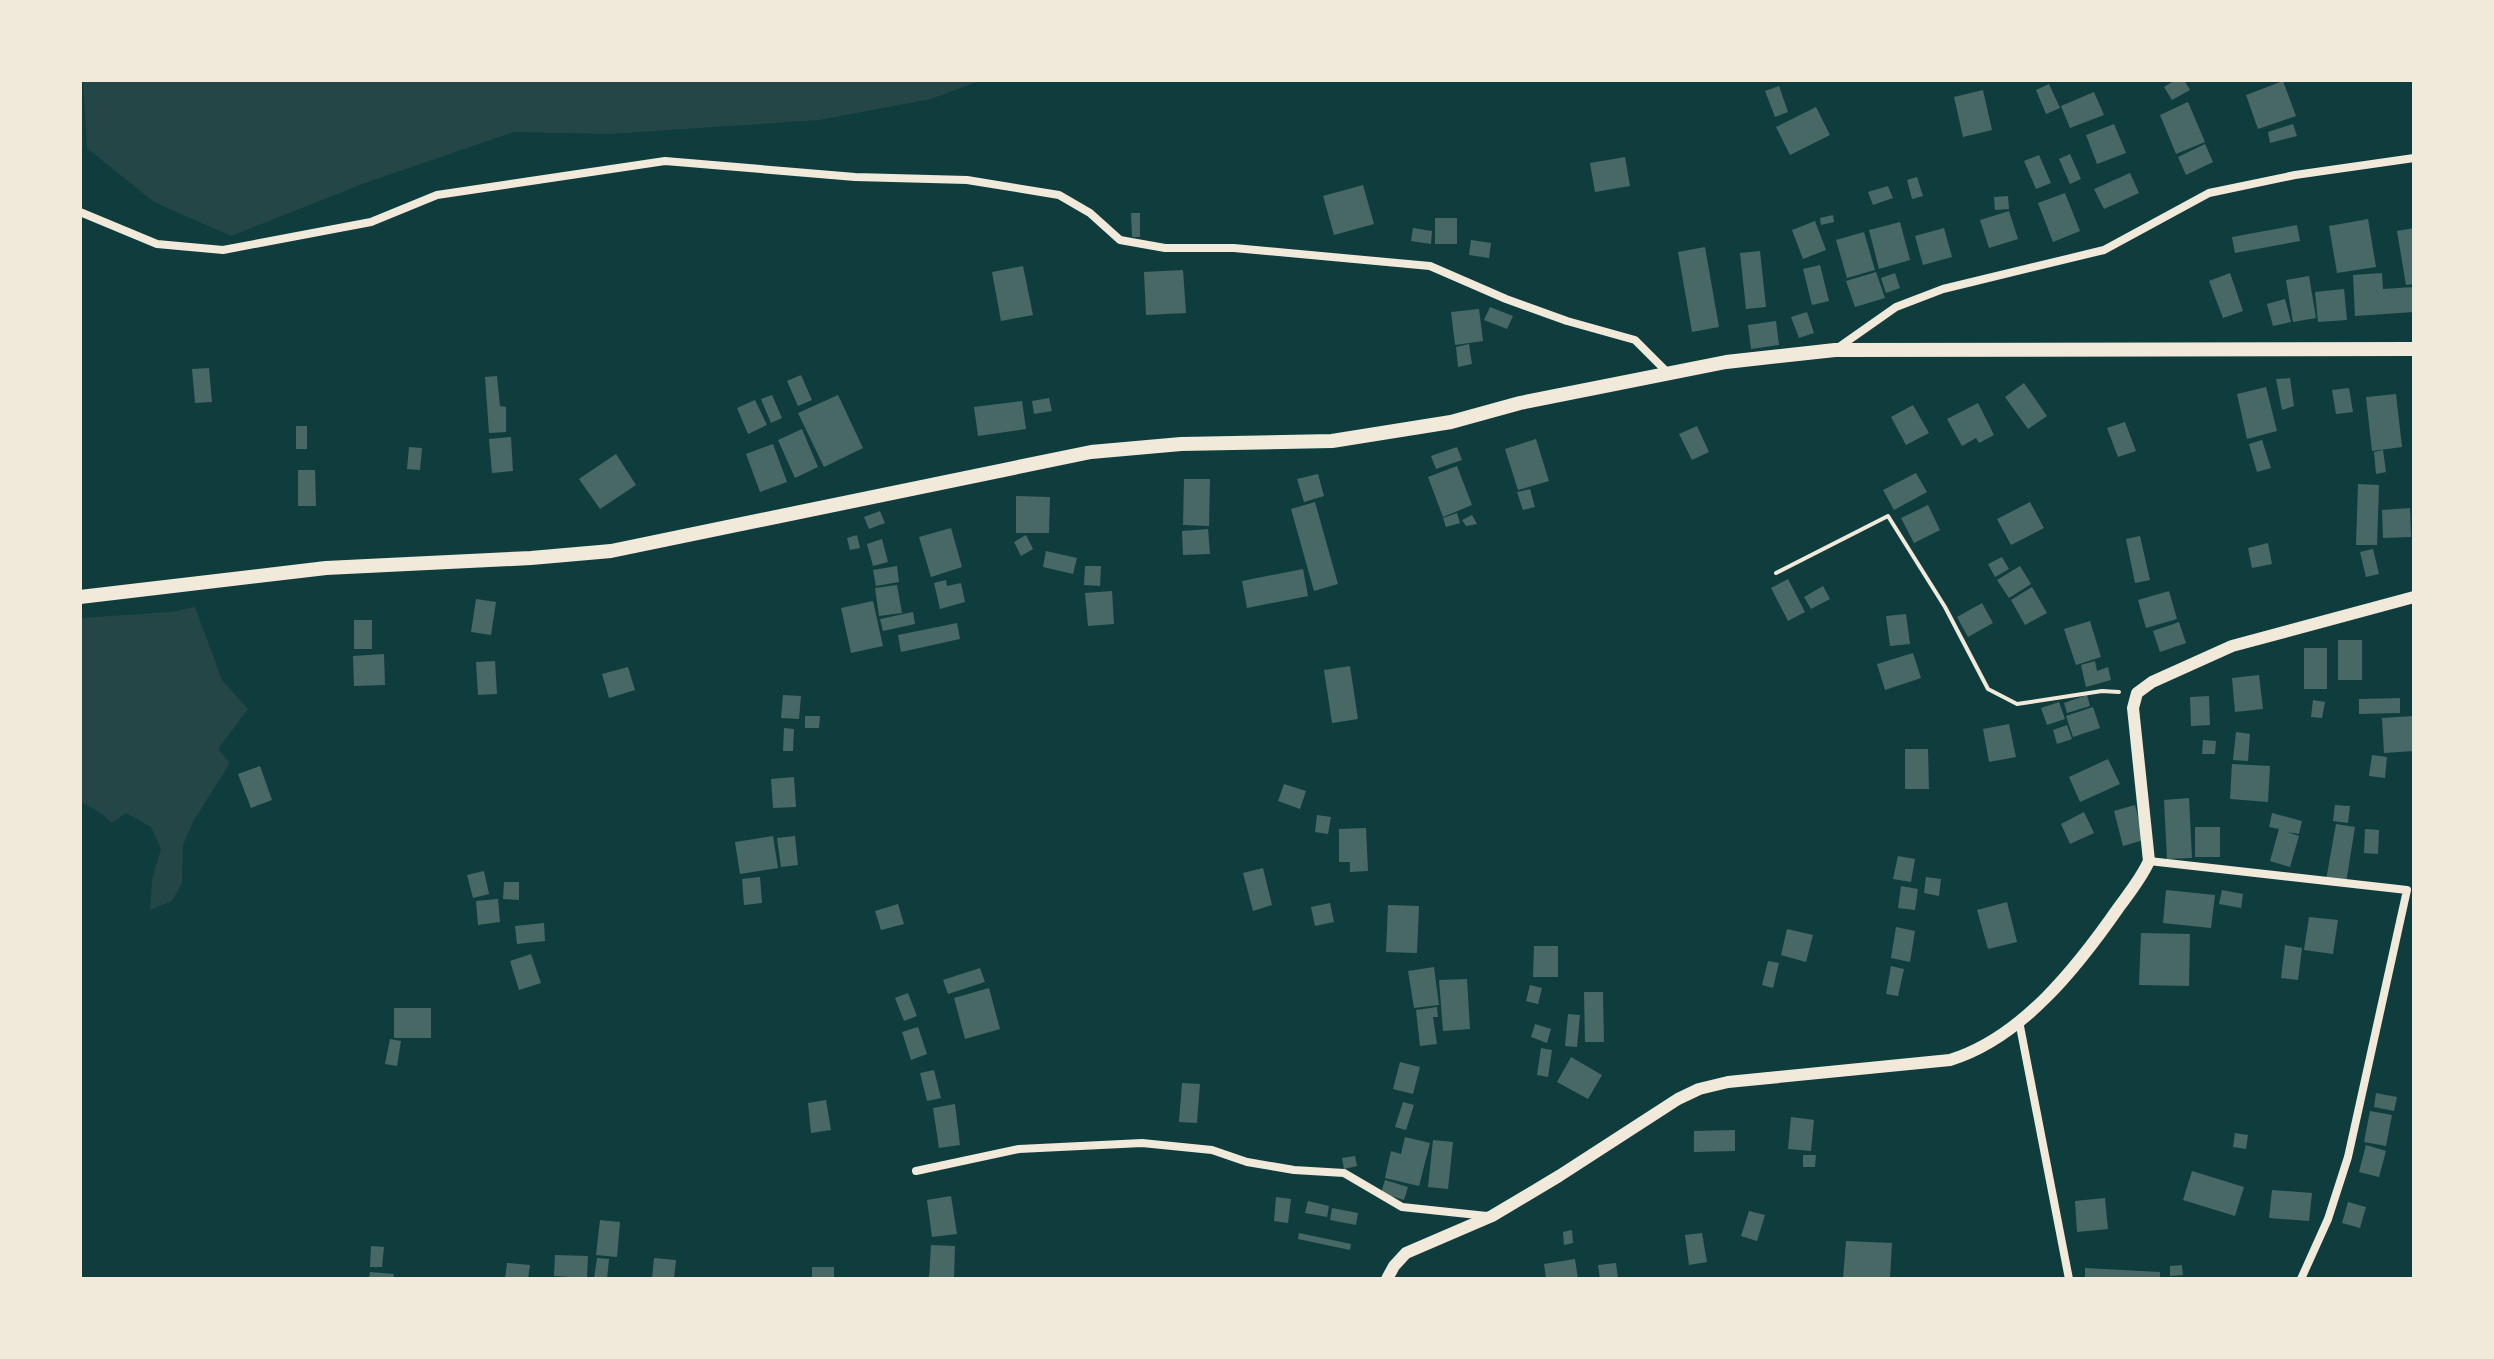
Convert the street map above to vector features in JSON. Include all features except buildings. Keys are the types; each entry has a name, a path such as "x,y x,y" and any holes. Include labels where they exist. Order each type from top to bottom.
{"main road":[{"path":"80,597 326,568 611,551 1091,452 1181,444 1332,441 1451,422 1520,403 1726,362 1835,350 2414,349"}],"street":[{"path":"1835,350 1896,307 1943,289 2104,250 2209,193 2295,175 2414,158"},
{"path":"80,212 157,244 223,250 371,222 437,195 665,161 855,177 967,180 1059,195 1090,213 1120,240 1165,248 1234,248 1430,266 1506,299 1567,321 1635,340 1669,374"},
{"path":"1387,1279 1406,1253 1492,1216 1678,1099 1699,1089 1728,1082 1950,1060 1980,1049 2019,1021 2081,961 2149,861 2133,708 2137,693 2152,682 2232,646 2414,597"},
{"path":"2149,861 2411,890 2348,1157 2328,1219 2301,1279"},
{"path":"2019,1021 2069,1279"},
{"path":"916,1171 1019,1149 1142,1143 1212,1150 1247,1162 1294,1170 1344,1173 1402,1207 1492,1216"}],"path":[{"path":"1776,573 1888,516 1945,607 1988,689 2017,704 2102,691 2137,693"}],"shaded area":[{"path":"83,80 982,80 931,99 819,120 608,134 514,132 365,183 231,236 154,202 87,148"},
{"path":"195,607 222,680 248,709 218,749 230,763 194,820 183,845 182,883 172,901 150,910 152,879 161,849 151,827 126,813 112,823 80,801 80,618 171,612"}]}
